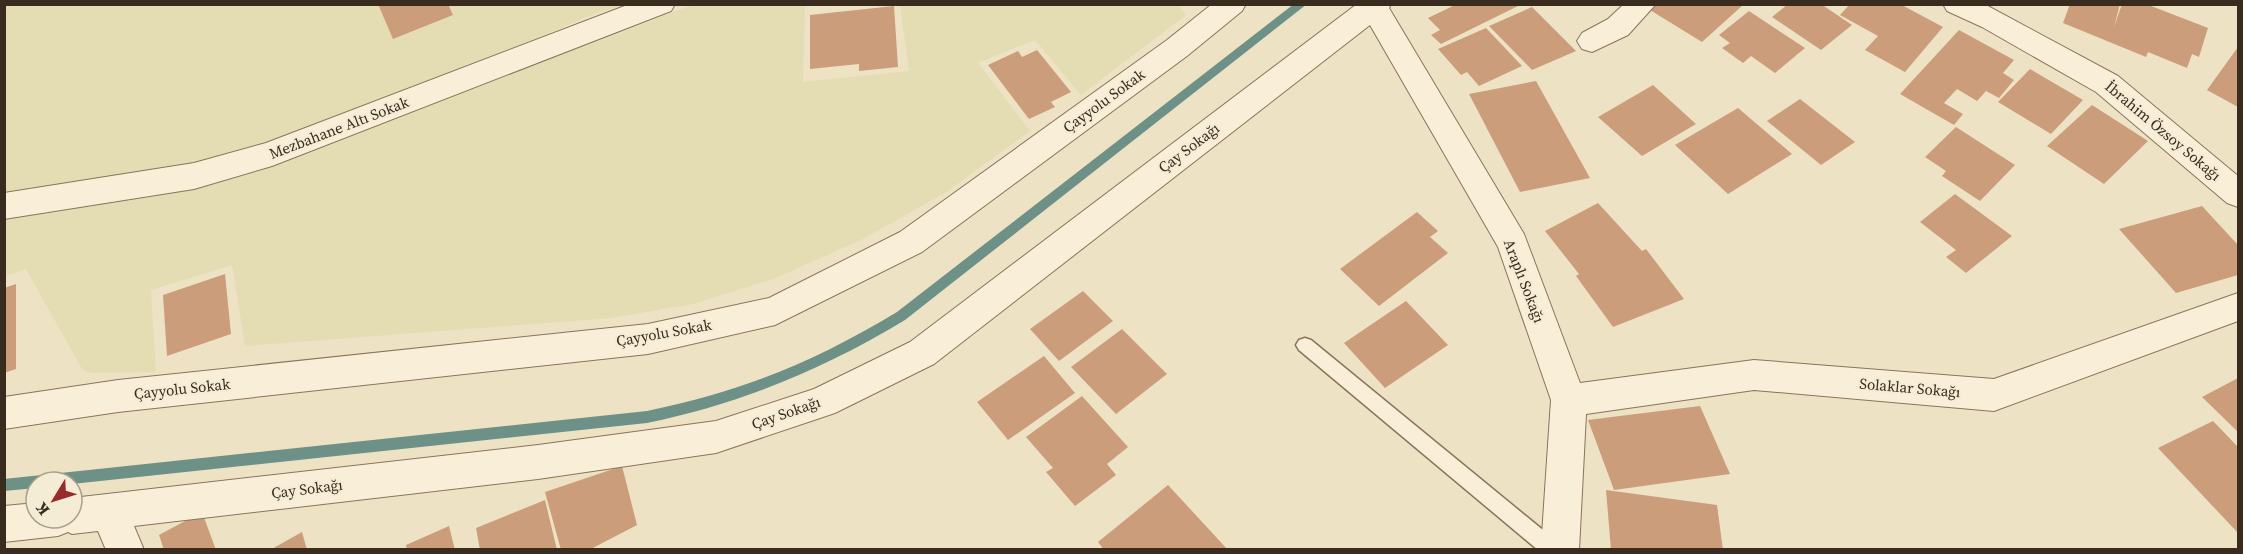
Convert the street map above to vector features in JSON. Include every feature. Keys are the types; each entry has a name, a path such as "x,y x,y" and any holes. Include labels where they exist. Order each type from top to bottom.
{"street":[{"name":"Mezbahane Altı Sokak","path":"4,206 173,180 235,166 284,150 661,4"},
{"name":"Çayyolu Sokak","path":"4,412 130,394 648,339 775,311 911,242 1177,48 1232,4"},
{"path":"1592,41 1618,27 1642,4"},
{"name":"İbrahim Özsoy Sokağı","path":"1957,4 1992,20 2107,84 2238,195"},
{"name":"Araplı Sokağı","path":"1375,6 1513,244 1569,400 1560,549"},
{"name":"Çay Sokağı","path":"84,515 538,462 716,437 823,402 922,353 1375,6"},
{"name":"Solaklar Sokağı","path":"1569,400 1754,375 1994,395 2238,307"},
{"path":"109,512 124,549"},
{"path":"4,525 24,522"}],"lane":[{"path":"1305,345 1553,549"}],"shaded area":[{"path":"1177,4 1186,15 1081,95 1035,40 978,63 1030,131 948,191 865,238 776,278 693,304 611,318 245,346 232,265 151,290 156,372 91,373 82,369 26,269 5,276 4,218 79,208 208,183 320,147 692,5 805,5 803,82 909,71 900,5"},
{"path":"4,5 624,5 594,14 473,65 274,142 185,166 5,192"}],"building":[{"path":"378,4 448,4 453,15 393,39"},
{"path":"1457,4 1517,4 1518,6 1441,44 1431,35 1440,30 1428,18"},
{"path":"1788,4 1821,4 1852,25 1821,50 1772,17"},
{"path":"1850,4 1900,4 1943,27 1905,72 1865,50 1878,36 1840,15"},
{"path":"2070,4 2120,4 2114,27 2122,4 2146,4 2208,28 2199,57 2192,54 2187,68 2148,52 2146,57 2063,23"},
{"path":"1657,5 1743,5 1702,42 1650,10"},
{"path":"894,6 898,67 859,71 859,64 810,69 810,15"},
{"path":"1532,7 1576,51 1532,70 1489,26"},
{"path":"1749,11 1805,48 1775,73 1751,56 1743,63 1722,48 1730,43 1719,35"},
{"path":"1486,28 1522,66 1479,86 1467,72 1461,75 1438,49"},
{"path":"1959,30 2014,60 2003,73 2014,80 1999,98 1986,91 1977,101 1957,89 1944,103 1963,114 1954,125 1900,94"},
{"path":"2238,47 2238,107 2207,90"},
{"path":"1037,50 1071,92 1051,102 1055,107 1029,119 988,65 1018,51 1022,57"},
{"path":"2030,69 2083,100 2051,134 1998,102"},
{"path":"1536,81 1590,178 1520,192 1469,94"},
{"path":"1653,85 1696,124 1642,156 1598,117"},
{"path":"1800,99 1855,142 1821,165 1767,121"},
{"path":"2092,105 2148,141 2104,184 2047,146"},
{"path":"1738,108 1792,154 1728,194 1675,145"},
{"path":"1956,127 2015,165 1980,201 1942,176 1946,171 1925,157"},
{"path":"1955,194 2012,236 1966,273 1946,257 1956,250 1920,222"},
{"path":"1598,203 1642,251 1646,249 1684,299 1613,327 1576,276 1579,274 1545,231"},
{"path":"2202,206 2238,245 2238,275 2176,293 2119,229"},
{"path":"1417,212 1438,231 1430,237 1448,253 1379,306 1340,269"},
{"path":"225,274 231,334 167,356 163,295"},
{"path":"16,284 16,369 4,373 4,288"},
{"path":"1083,291 1113,321 1059,361 1030,329"},
{"path":"1406,301 1448,345 1385,388 1344,343"},
{"path":"1122,329 1167,374 1116,414 1071,367"},
{"path":"1044,356 1075,393 1008,440 977,402"},
{"path":"2238,378 2238,432 2202,397"},
{"path":"1082,396 1128,447 1107,464 1116,475 1075,506 1046,472 1053,468 1026,437"},
{"path":"1700,406 1730,474 1614,490 1588,420"},
{"path":"2213,421 2238,447 2238,533 2158,448"},
{"path":"622,466 637,525 589,550 561,550 545,492"},
{"path":"1168,485 1228,550 1104,550 1098,542"},
{"path":"1606,490 1717,505 1723,550 1611,550"},
{"path":"545,500 557,550 480,550 476,528"},
{"path":"202,512 216,550 164,550 159,535"},
{"path":"449,526 455,550 407,550 406,545"},
{"path":"302,532 307,550 270,550"}],"waterway":[{"path":"4,485 647,417 715,401 778,380 840,351 901,316 1302,4"}]}
